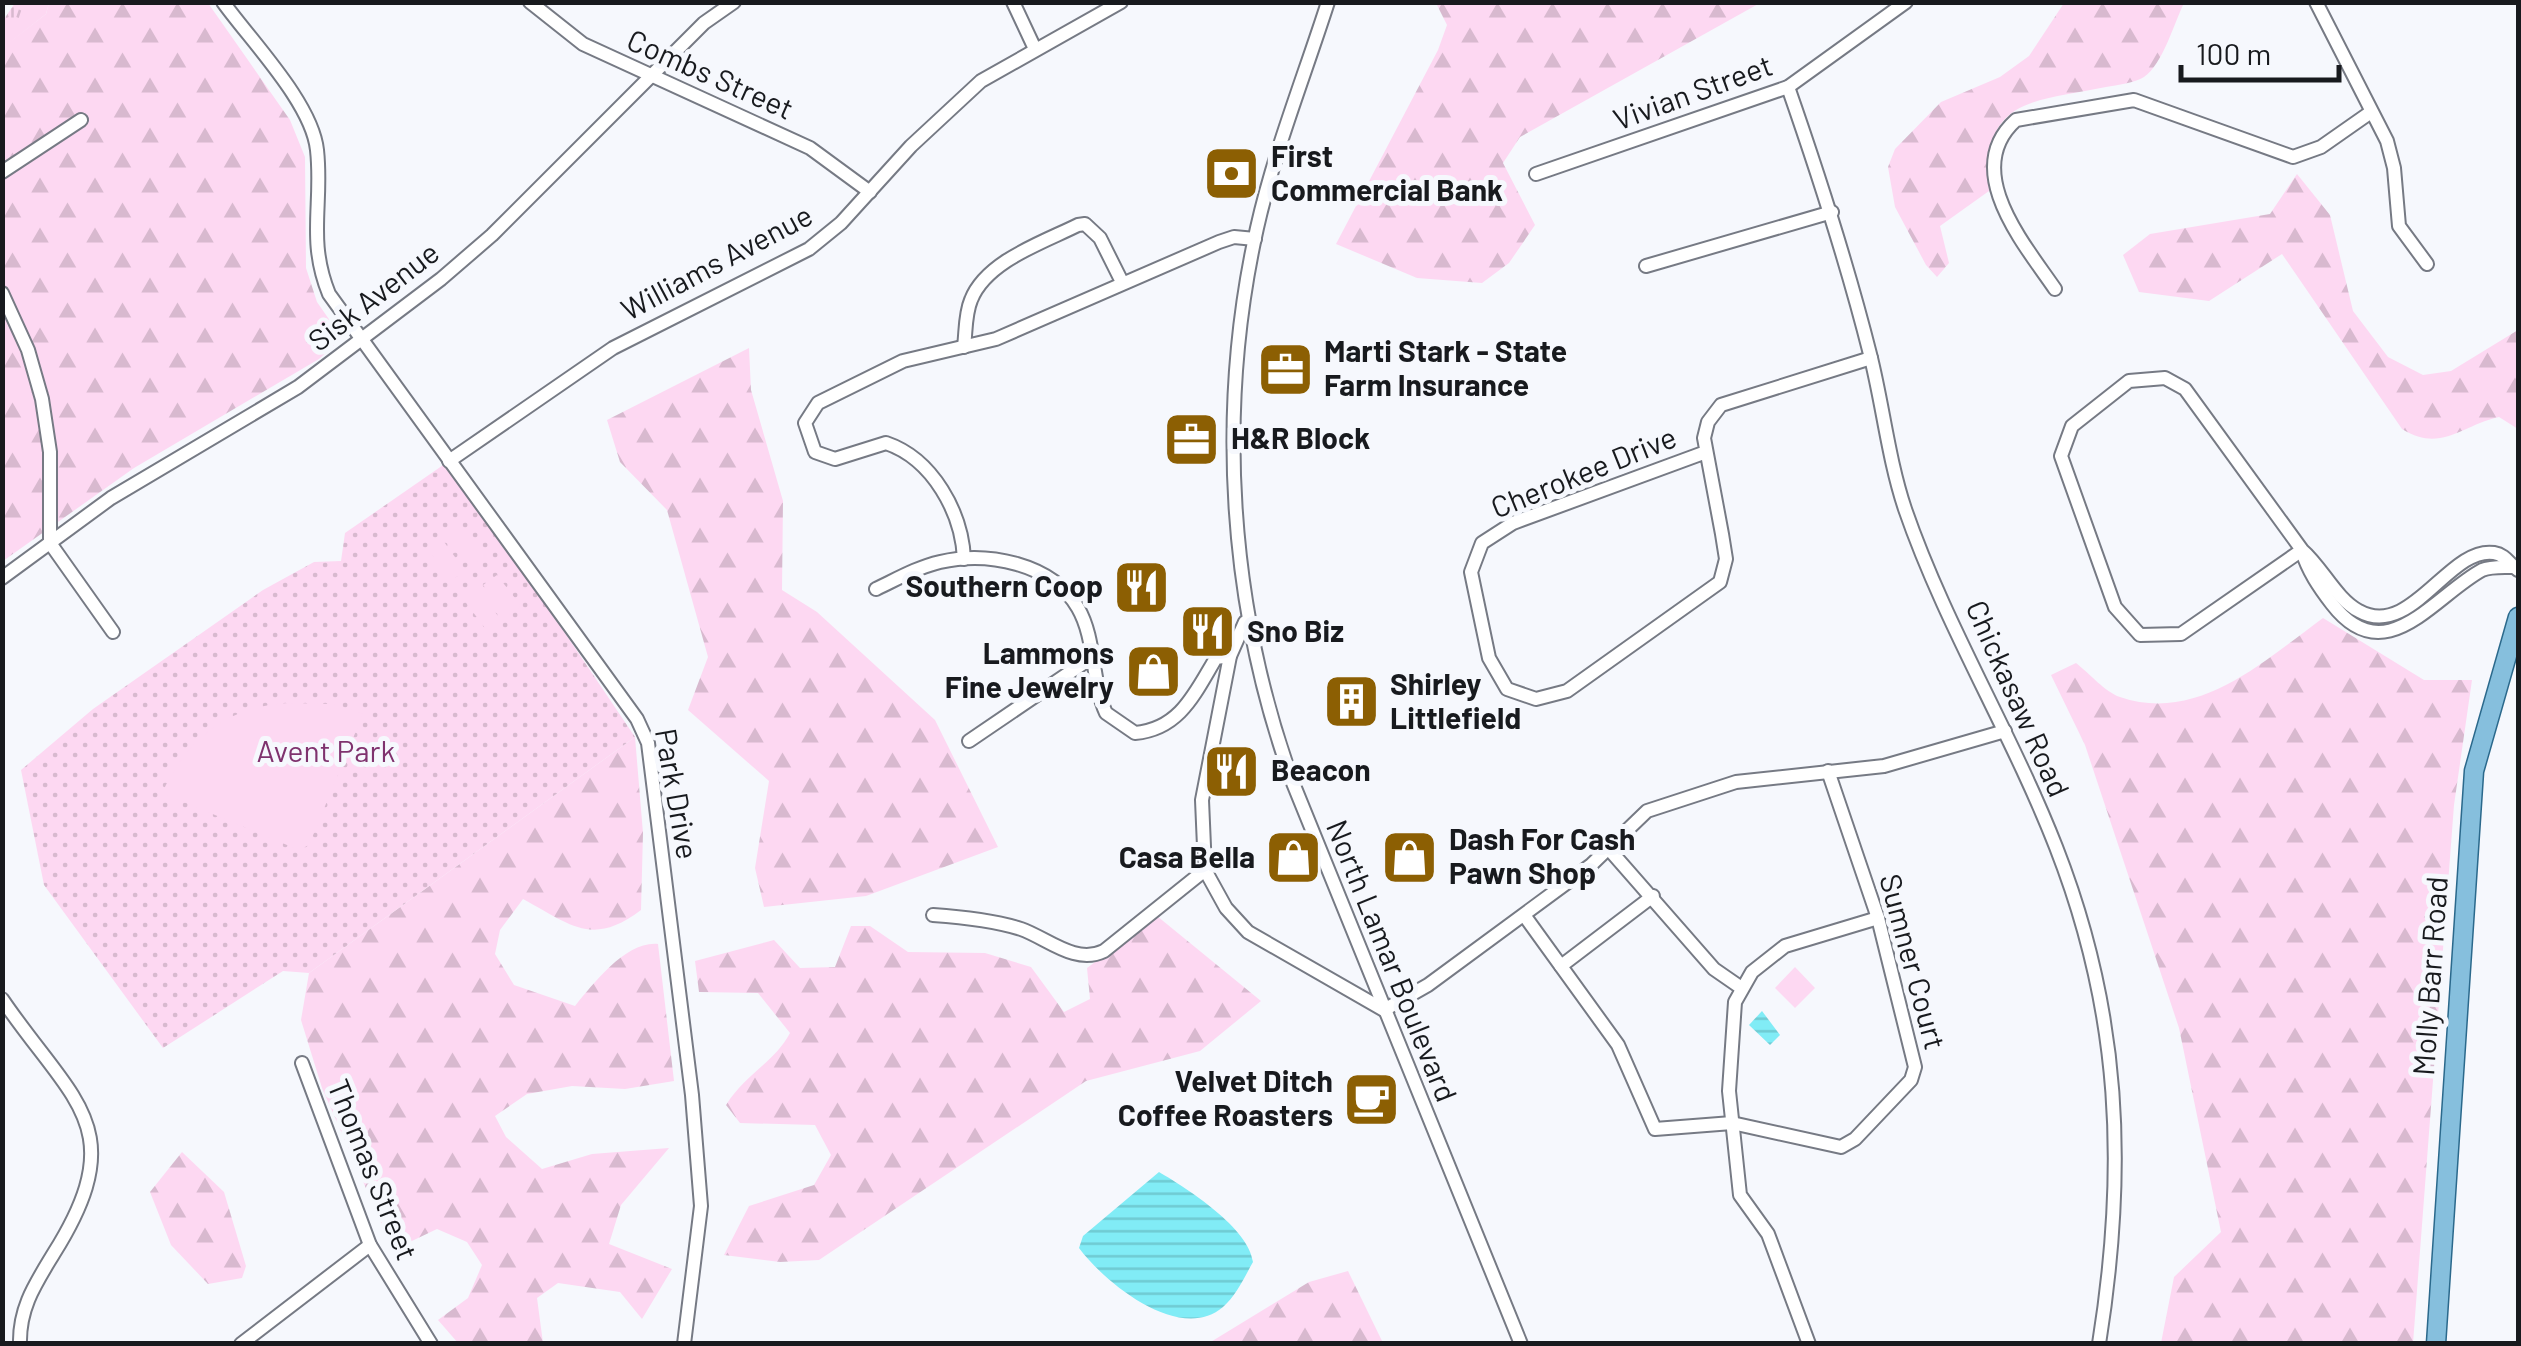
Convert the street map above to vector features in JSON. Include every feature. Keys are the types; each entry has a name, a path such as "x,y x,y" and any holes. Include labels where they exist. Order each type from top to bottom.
{"main road":[{"name":"Molly Barr Road","path":"2436,1344 2474,771 2518,618"}],"street":[{"name":"Park Drive","path":"223,2 299,105 316,144 314,248 329,294 638,719 648,744 692,1094 701,1206 684,1344"},
{"name":"Combs Street","path":"530,2 583,44 810,148 870,192"},
{"name":"Sisk Avenue","path":"2,578 110,498 298,387 360,341 492,235 704,23 734,2"},
{"path":"1013,2 1036,49"},
{"name":"Williams Avenue","path":"449,461 613,348 809,249 870,192 949,108 981,81 1122,2"},
{"name":"North Lamar Boulevard","path":"1328,2 1255,238 1239,342 1237,520 1246,620 1265,706 1521,1344"},
{"name":"Vivian Street","path":"1536,174 1788,87 1906,2"},
{"path":"2316,2 2387,141 2394,168 2399,226 2427,264"},
{"name":"Chickasaw Road","path":"1788,87 1832,212 1906,509 2056,846 2089,940 2114,1077 2116,1213 2099,1344"},
{"path":"2055,290 1999,203 2000,141 2016,120 2134,100 2293,157 2321,148 2370,112"},
{"path":"2,172 80,120"},
{"path":"1646,266 1832,212"},
{"path":"964,346 972,297 985,281 1006,262 1078,225 1085,224 1100,238 1122,282"},
{"path":"964,559 963,530 954,506 906,453 878,443 827,457 810,444 806,423 818,403 903,361 1038,322 1122,282 1234,237 1255,238"},
{"path":"2,293 28,350 42,398 50,452 50,543 113,632"},
{"name":"Cherokee Drive","path":"1706,452 1514,523 1482,544 1471,572 1489,658 1507,689 1536,700 1567,691 1720,582 1726,559 1706,452 1708,422 1721,404 1871,358"},
{"path":"2302,550 2181,634 2140,635 2114,608 2064,472 2064,440 2072,426 2130,381 2154,377 2176,382 2302,550 2323,568 2355,609 2369,616 2400,611 2476,555 2492,552 2506,557 2516,568"},
{"path":"876,588 920,568 964,559 1028,568 1056,584 1078,609 1106,713 1134,733 1160,728 1182,712 1216,658 1230,656"},
{"path":"1246,620 1230,656 1202,800 1205,870 1226,908 1248,932 1384,1010 1428,985 1524,915 1608,848 1633,822 1670,802 1736,782 1884,766 1934,755 2004,731"},
{"path":"968,741 1092,658"},
{"name":"Sumner Court","path":"1732,1124 1772,1129 1836,1148 1854,1139 1911,1080 1915,1067 1878,918 1828,771"},
{"path":"1608,848 1714,969 1740,986"},
{"path":"933,915 1023,930 1075,954 1090,956 1104,950 1205,870"},
{"path":"1561,966 1653,896"},
{"path":"1524,915 1618,1045 1655,1129 1732,1124"},
{"path":"1809,1344 1768,1234 1740,1195 1732,1124 1732,1023 1740,986 1785,946 1878,918"},
{"path":"2,999 65,1084 93,1136 90,1180 82,1209 29,1293 20,1322 20,1344"},
{"name":"Thomas Street","path":"302,1063 370,1245 431,1344"},
{"path":"241,1344 370,1245"}],"green space":[{"path":"15,3 49,3 46,14 3,48 2,22"},
{"path":"49,3 208,3 290,120 305,157 306,268 317,302 342,338 319,359 134,468 3,561 2,48 46,14"},
{"path":"1436,3 1760,3 1520,137 1503,163 1535,225 1509,263 1482,283 1417,278 1336,244 1438,50 1447,25"},
{"path":"2064,3 2184,3 2162,53 2144,77 2034,102 2003,121 1989,160 1989,191 1940,226 1949,263 1937,277 1926,265 1895,207 1888,167 1895,149 1941,102 2000,77 2029,56"},
{"path":"2297,174 2330,215 2353,311 2388,357 2423,375 2451,371 2518,330 2518,429 2499,417 2440,438 2428,439 2402,429 2282,254 2209,301 2139,292 2123,255 2150,234 2270,214"},
{"path":"749,348 751,390 783,501 782,590 817,612 935,720 998,847 866,896 764,907 755,868 769,781 688,710 708,657 667,510 620,462 607,420"},
{"name":"Avent Park","path":"449,461 635,737 309,973 283,971 163,1048 44,885 21,770 93,709 263,590 314,562 341,561 345,533"},
{"path":"461,525 484,556 471,567 447,535"},
{"path":"442,539 465,571 451,581 428,550"},
{"path":"497,575 521,606 507,617 483,585"},
{"path":"478,589 501,620 487,631 464,600"},
{"path":"2323,618 2424,680 2472,680 2454,805 2413,1343 2161,1343 2174,1277 2221,1232 2179,1028 2085,745 2051,675 2076,663 2114,695 2149,703 2176,702 2229,684"},
{"path":"288,703 334,704 363,714 309,845 299,850 162,793 184,757 212,729 247,711"},
{"path":"635,737 643,833 641,910 609,928 595,930 569,924 523,899 500,930 495,954 514,985 575,1006 623,956 634,949 658,944 674,1081 625,1089 572,1086 527,1094 495,1116 506,1137 542,1169 592,1154 669,1148 621,1205 609,1244 672,1269 642,1319 620,1292 558,1283 537,1298 543,1343 458,1343 438,1320 468,1298 482,1265 467,1242 437,1229 393,1250 322,1088 301,1020 309,973"},
{"path":"1157,916 1261,1001 1200,1051 1086,1081 819,1260 780,1262 724,1255 749,1206 814,1185 831,1155 815,1125 740,1123 726,1105 790,1033 758,993 699,992 695,961 774,940 800,968 835,967 851,926 870,926 908,952 985,953 1031,967 1064,1012 1090,999 1087,968"},
{"path":"1795,967 1815,988 1795,1008 1775,988"},
{"path":"182,1152 224,1192 246,1266 242,1278 208,1284 171,1245 150,1192"},
{"path":"1348,1271 1383,1343 1209,1343 1309,1282"}],"water":[{"path":"1762,1011 1780,1035 1770,1045 1749,1025"},
{"path":"1159,1172 1215,1211 1249,1249 1253,1262 1236,1292 1223,1307 1206,1317 1165,1314 1145,1305 1106,1277 1079,1248 1083,1236"}],"place":[{"name":"First Commercial Bank","path":"1232,174"},
{"name":"Marti Stark - State Farm Insurance","path":"1285,369"},
{"name":"H&R Block","path":"1192,439"},
{"name":"Southern Coop","path":"1142,587"},
{"name":"Sno Biz","path":"1208,632"},
{"name":"Lammons Fine Jewelry","path":"1153,671"},
{"name":"Shirley Littlefield","path":"1351,702"},
{"name":"Beacon","path":"1232,771"},
{"name":"Dash For Cash Pawn Shop","path":"1410,857"},
{"name":"Casa Bella","path":"1294,858"},
{"name":"Velvet Ditch Coffee Roasters","path":"1372,1099"}]}
